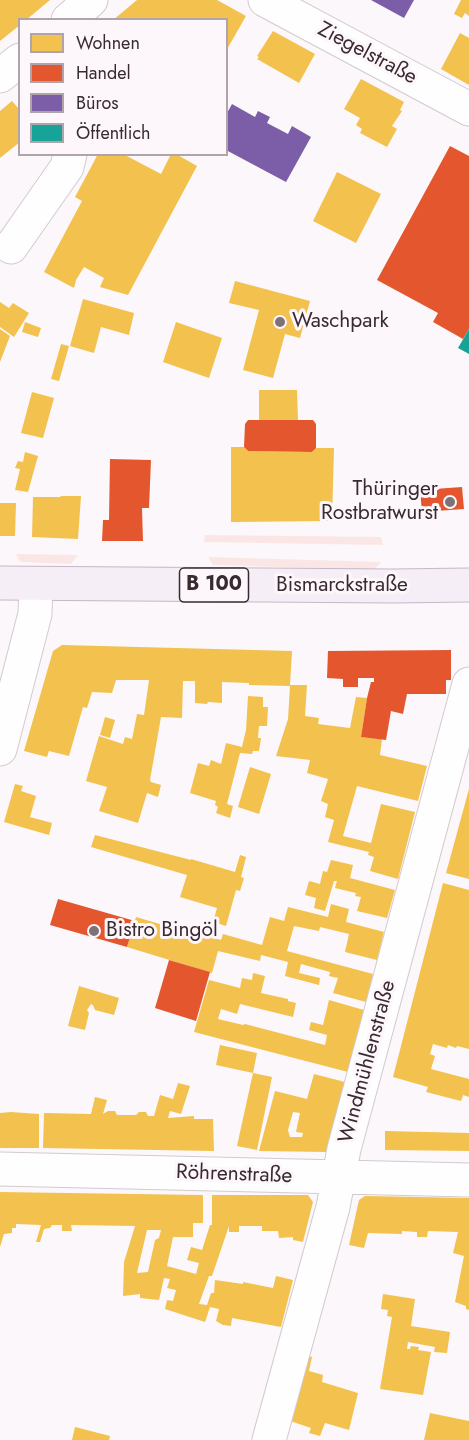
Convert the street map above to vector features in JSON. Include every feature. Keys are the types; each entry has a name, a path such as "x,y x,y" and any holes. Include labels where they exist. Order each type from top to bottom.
{"main road":[{"name":"Bismarckstraße","path":"0,583 469,585"}],"street":[{"path":"70,18 91,0"},
{"name":"Ziegelstraße","path":"265,0 469,109"},
{"path":"10,247 67,167 70,156"},
{"path":"0,749 35,614 36,584"},
{"name":"Windmühlenstraße","path":"269,1440 333,1207 345,1149 469,684"},
{"name":"Röhrenstraße","path":"0,1169 469,1180"}],"shaded area":[{"path":"205,535 381,537 383,545 204,542"},
{"path":"16,554 78,555 71,564 20,562"},
{"path":"208,557 381,562 374,570 213,565"}],"building: Wohnen":[{"path":"0,0 50,0 28,18 18,18 18,27 0,41"},
{"path":"137,0 217,0 246,16 228,48 228,18 115,18"},
{"path":"461,0 469,0 469,16 465,13 462,18 454,14"},
{"path":"273,31 315,54 299,83 257,59"},
{"path":"460,33 469,38 469,85 441,69"},
{"path":"361,79 404,102 400,110 402,111 392,126 397,129 387,147 360,133 362,129 356,125 360,118 344,109"},
{"path":"12,101 18,108 18,144 0,158 0,111"},
{"path":"97,156 127,156 161,174 170,156 180,156 197,166 128,295 100,287 104,278 84,267 74,288 44,272 82,201 75,197"},
{"path":"337,172 381,194 356,243 313,221"},
{"name":"Waschpark","path":"235,281 310,301 300,338 285,334 273,378 243,370 259,310 229,303"},
{"path":"83,299 134,313 129,335 101,327 94,353 70,346"},
{"path":"0,302 9,308 13,303 29,313 14,337 0,327"},
{"path":"25,322 41,328 38,337 22,332"},
{"path":"176,322 222,338 209,378 163,362"},
{"path":"0,329 10,336 0,362"},
{"path":"61,344 69,346 59,381 51,379"},
{"path":"259,390 297,390 298,420 259,420"},
{"path":"32,392 54,398 43,438 21,433"},
{"path":"231,447 244,447 248,451 312,452 316,448 334,448 332,521 231,522"},
{"path":"25,452 38,456 28,492 15,490 20,469 15,468 18,461 23,462"},
{"path":"81,496 78,539 32,537 33,497"},
{"path":"0,503 16,503 15,536 0,536"},
{"path":"62,645 292,651 290,685 307,685 305,716 319,718 318,724 350,728 356,697 367,698 361,737 382,739 380,755 427,766 418,801 357,786 343,836 371,843 381,804 415,812 398,879 370,871 374,857 368,855 369,852 328,842 334,820 325,817 328,804 321,801 328,779 307,773 310,760 276,756 288,719 290,686 222,682 222,703 208,702 207,704 195,703 195,681 183,681 182,718 161,717 150,780 161,785 158,797 147,793 138,823 99,811 107,787 86,781 99,736 123,744 125,737 132,739 137,714 144,715 149,680 116,680 112,693 92,692 87,708 83,707 69,756 49,751 47,757 24,751 53,651"},
{"path":"248,696 263,697 263,707 268,707 267,726 259,726 258,738 261,738 259,751 253,751 252,754 240,753 227,804 233,806 230,818 216,813 218,807 215,805 216,801 190,793 198,763 209,766 211,760 221,764 226,743 242,747 246,730"},
{"path":"105,717 115,720 110,738 100,735"},
{"path":"250,767 271,774 259,814 238,807"},
{"path":"15,784 23,786 21,791 36,796 30,817 52,823 49,835 4,822"},
{"path":"469,789 469,879 446,873"},
{"path":"95,835 235,872 240,855 246,857 241,877 244,878 240,891 236,890 226,926 213,922 217,908 180,897 187,875 91,847"},
{"path":"331,860 353,865 350,878 395,890 387,918 357,911 361,897 355,896 356,893 335,888 337,881 334,881 325,911 314,908 316,898 305,895 309,881 320,884 323,871 327,872"},
{"path":"443,883 469,890 469,1049 448,1045 447,1048 433,1044 430,1054 435,1056 431,1069 469,1079 469,1097 463,1095 461,1101 426,1092 428,1087 393,1077"},
{"path":"331,904 349,909 346,922 384,932 377,960 345,952 349,934 320,927 319,931 294,926 287,951 373,974 366,1002 333,993 338,978 329,976 330,972 301,964 299,973 320,978 319,985 285,976 288,962 261,955 260,961 218,951 212,973 127,947 136,917 207,938 207,936 221,940 223,934 262,945 270,917 284,921 288,907 328,917"},
{"path":"253,973 265,976 261,993 296,1003 293,1017 240,1004 237,1014 221,1009 218,1019 325,1045 327,1035 309,1030 311,1022 323,1025 329,1000 364,1010 348,1072 194,1032 209,980 240,988 242,978 252,980"},
{"path":"79,986 119,998 114,1015 95,1010 91,1004 87,1010 89,1013 85,1030 68,1026"},
{"path":"220,1045 257,1053 253,1073 216,1065"},
{"path":"253,1073 272,1077 257,1150 237,1146"},
{"path":"314,1074 345,1082 327,1152 259,1151 275,1091 307,1099","holes":["293,1112 300,1113 296,1132 303,1133 302,1137 290,1137 288,1130"]},
{"path":"178,1083 190,1086 181,1114 170,1111 168,1118 194,1116 194,1119 213,1119 214,1151 43,1148 44,1113 91,1114 95,1097 107,1100 103,1114 108,1111 115,1111 117,1115 136,1115 139,1112 146,1112 148,1116 154,1116 160,1095 173,1099"},
{"path":"0,1113 39,1114 39,1148 0,1148"},
{"path":"385,1131 469,1133 469,1151 385,1150"},
{"path":"0,1192 203,1195 203,1223 193,1223 193,1237 173,1237 167,1266 196,1274 199,1263 187,1260 191,1247 202,1250 210,1225 212,1225 212,1195 308,1195 313,1202 303,1242 293,1240 293,1237 279,1238 278,1231 262,1231 262,1226 239,1226 239,1232 229,1232 229,1226 212,1276 209,1276 199,1304 207,1305 211,1293 214,1293 215,1280 243,1284 243,1282 273,1288 276,1276 293,1280 281,1327 232,1318 231,1326 223,1325 216,1321 219,1309 210,1307 205,1322 165,1309 167,1300 173,1301 176,1290 167,1288 170,1279 164,1278 159,1300 140,1298 140,1294 123,1296 124,1262 135,1226 71,1225 72,1231 62,1231 62,1225 52,1225 44,1229 40,1242 36,1242 41,1225 16,1224 16,1228 12,1228 12,1233 4,1234 0,1247","holes":["147,1230 161,1230 159,1238 155,1240 148,1272 137,1273"]},
{"path":"365,1196 469,1198 469,1310 466,1306 455,1302 464,1256 453,1253 458,1232 428,1231 427,1237 417,1237 417,1232 368,1233 364,1248 349,1245 359,1200"},
{"path":"383,1294 415,1299 411,1326 450,1332 447,1353 434,1352 435,1347 408,1342 407,1349 411,1346 419,1347 418,1350 431,1352 423,1395 380,1389 392,1317 387,1316 388,1310 381,1309"},
{"path":"305,1355 312,1357 309,1371 323,1375 322,1382 358,1393 349,1430 325,1423 320,1436 309,1433 311,1428 290,1421"},
{"path":"430,1413 469,1421 469,1440 424,1440"},
{"path":"75,1427 110,1436 109,1440 72,1440"}],"building: Handel":[{"path":"450,146 469,156 469,329 463,339 433,322 438,313 377,280"},
{"path":"248,420 313,420 316,424 316,448 312,452 248,451 244,447 245,424"},
{"path":"110,459 151,460 149,508 142,508 143,541 102,541 103,520 109,520"},
{"path":"462,487 464,509 422,512 420,490"},
{"path":"451,650 451,680 446,680 446,694 407,694 403,714 391,711 386,740 361,737 367,698 374,678 358,678 358,687 343,687 343,679 327,678 328,651"},
{"path":"58,899 135,921 127,947 50,925"},
{"path":"169,960 210,972 196,1021 155,1008"}],"building: Büros":[{"path":"371,0 414,0 404,18"},
{"path":"232,104 255,117 258,111 270,117 267,123 288,134 292,126 311,137 286,182 228,151 228,111"}],"building: Öffentlich":[{"path":"469,329 469,354 458,348"}],"place":[{"name":"Waschpark","path":"280,322"},
{"name":"Thüringer Rostbratwurst","path":"450,502"},
{"name":"Bistro Bingöl","path":"94,931"}]}
